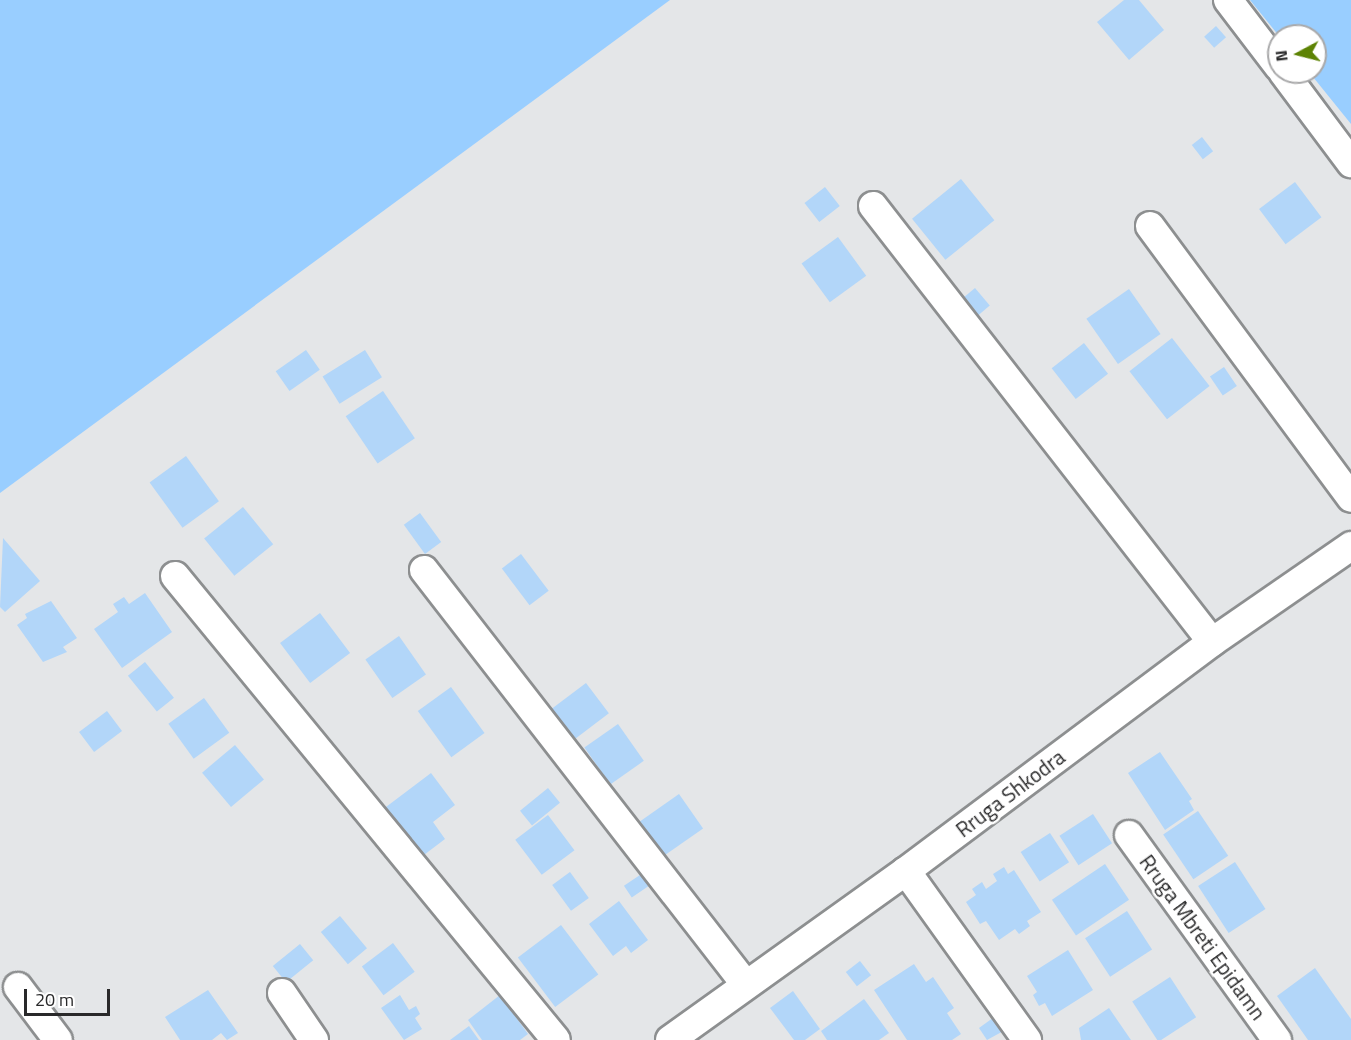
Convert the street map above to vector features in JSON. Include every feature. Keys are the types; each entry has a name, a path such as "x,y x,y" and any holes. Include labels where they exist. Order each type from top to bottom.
{"street":[{"path":"1228,0 1267,51"},
{"path":"1291,84 1351,163"},
{"path":"873,206 1212,642"},
{"path":"1149,226 1351,498"},
{"name":"Rruga Shkodra","path":"670,1040 906,871 1212,642 1351,546"},
{"path":"424,570 746,985"},
{"path":"174,576 556,1040"},
{"name":"Rruga Mbreti Epidamn","path":"1129,835 1277,1040"},
{"path":"906,871 1027,1040"},
{"path":"18,987 58,1040"},
{"path":"282,993 314,1040"}],"shaded area":[{"path":"0,0 670,0 0,493"},
{"path":"1250,0 1351,0 1351,124 1319,84 1327,84 1327,24 1269,24"}],"building":[{"path":"1124,0 1139,0 1164,30 1129,60 1097,22"},
{"path":"1216,26 1226,37 1214,48 1204,37"},
{"path":"1202,137 1213,151 1203,159 1192,145"},
{"path":"961,179 994,220 945,260 912,219"},
{"path":"1295,182 1321,217 1286,244 1259,209"},
{"path":"825,187 840,206 819,222 805,203"},
{"path":"838,237 866,276 830,302 802,263"},
{"path":"975,288 990,306 974,318 960,301"},
{"path":"1129,289 1161,334 1118,364 1086,319"},
{"path":"1172,338 1210,386 1167,419 1129,371"},
{"path":"1084,343 1108,374 1076,399 1052,368"},
{"path":"306,350 320,370 289,391 276,371"},
{"path":"365,350 382,377 340,404 323,376"},
{"path":"1224,367 1237,386 1223,396 1210,377"},
{"path":"383,391 415,438 378,463 346,416"},
{"path":"186,456 219,501 183,528 150,482"},
{"path":"243,507 273,544 234,576 204,538"},
{"path":"420,513 441,542 425,554 404,525"},
{"path":"3,538 40,581 5,612 0,607"},
{"path":"521,554 549,591 530,605 502,568"},
{"path":"145,593 172,632 122,668 94,629 118,612 113,604 124,597 129,604"},
{"path":"51,601 77,638 63,647 67,652 43,662 17,625 27,618 25,614"},
{"path":"320,613 350,653 310,683 280,643"},
{"path":"399,636 426,675 392,698 365,660"},
{"path":"145,662 174,698 157,712 128,676"},
{"path":"586,683 609,713 571,742 548,711"},
{"path":"451,687 485,733 451,757 418,711"},
{"path":"204,698 229,733 194,759 168,724"},
{"path":"107,711 122,731 94,752 79,732"},
{"path":"618,724 644,761 610,784 584,748"},
{"path":"235,745 264,779 231,807 202,773"},
{"path":"1160,752 1192,799 1189,801 1194,810 1165,830 1128,773"},
{"path":"431,773 455,805 433,822 445,839 416,861 382,810"},
{"path":"548,788 560,803 532,825 520,811"},
{"path":"679,794 703,828 660,859 636,824"},
{"path":"1198,811 1228,856 1193,879 1163,834"},
{"path":"1093,814 1112,843 1079,865 1059,836"},
{"path":"548,815 574,850 542,875 515,840"},
{"path":"1050,833 1069,862 1040,881 1021,852"},
{"path":"1235,862 1265,909 1229,933 1198,886"},
{"path":"1105,864 1129,900 1076,935 1052,900"},
{"path":"1004,867 1008,874 1014,870 1041,912 1027,921 1030,926 1019,934 1015,929 999,940 986,921 980,924 966,902 976,895 972,889 982,882 986,889 997,881 993,874"},
{"path":"570,872 589,898 571,911 552,885"},
{"path":"643,873 651,885 632,897 624,886"},
{"path":"619,901 648,940 631,953 626,946 613,956 589,924"},
{"path":"1127,911 1152,950 1110,977 1085,938"},
{"path":"340,916 367,948 348,964 321,932"},
{"path":"561,925 598,975 555,1007 518,957"},
{"path":"393,943 415,972 384,995 362,966"},
{"path":"300,944 313,960 286,982 273,966"},
{"path":"1068,950 1093,990 1052,1016 1045,1003 1039,1006 1033,995 1037,992 1027,976"},
{"path":"860,961 871,975 857,986 846,972"},
{"path":"914,964 926,982 933,977 954,1008 947,1013 961,1034 952,1040 907,1040 874,990"},
{"path":"1315,968 1351,1019 1351,1040 1308,1040 1277,996"},
{"path":"1170,977 1196,1017 1161,1040 1157,1040 1132,1002"},
{"path":"208,990 238,1033 227,1040 221,1033 212,1040 180,1040 165,1017"},
{"path":"793,991 820,1029 805,1040 794,1040 770,1008"},
{"path":"400,995 409,1010 416,1006 420,1014 415,1018 422,1029 404,1040 381,1008"},
{"path":"500,995 528,1034 520,1040 482,1040 468,1020"},
{"path":"864,999 889,1033 879,1040 827,1040 821,1031"},
{"path":"1109,1008 1131,1040 1081,1040 1079,1028"},
{"path":"997,1015 1007,1029 987,1040 979,1028"},
{"path":"469,1026 479,1040 450,1040"}]}
